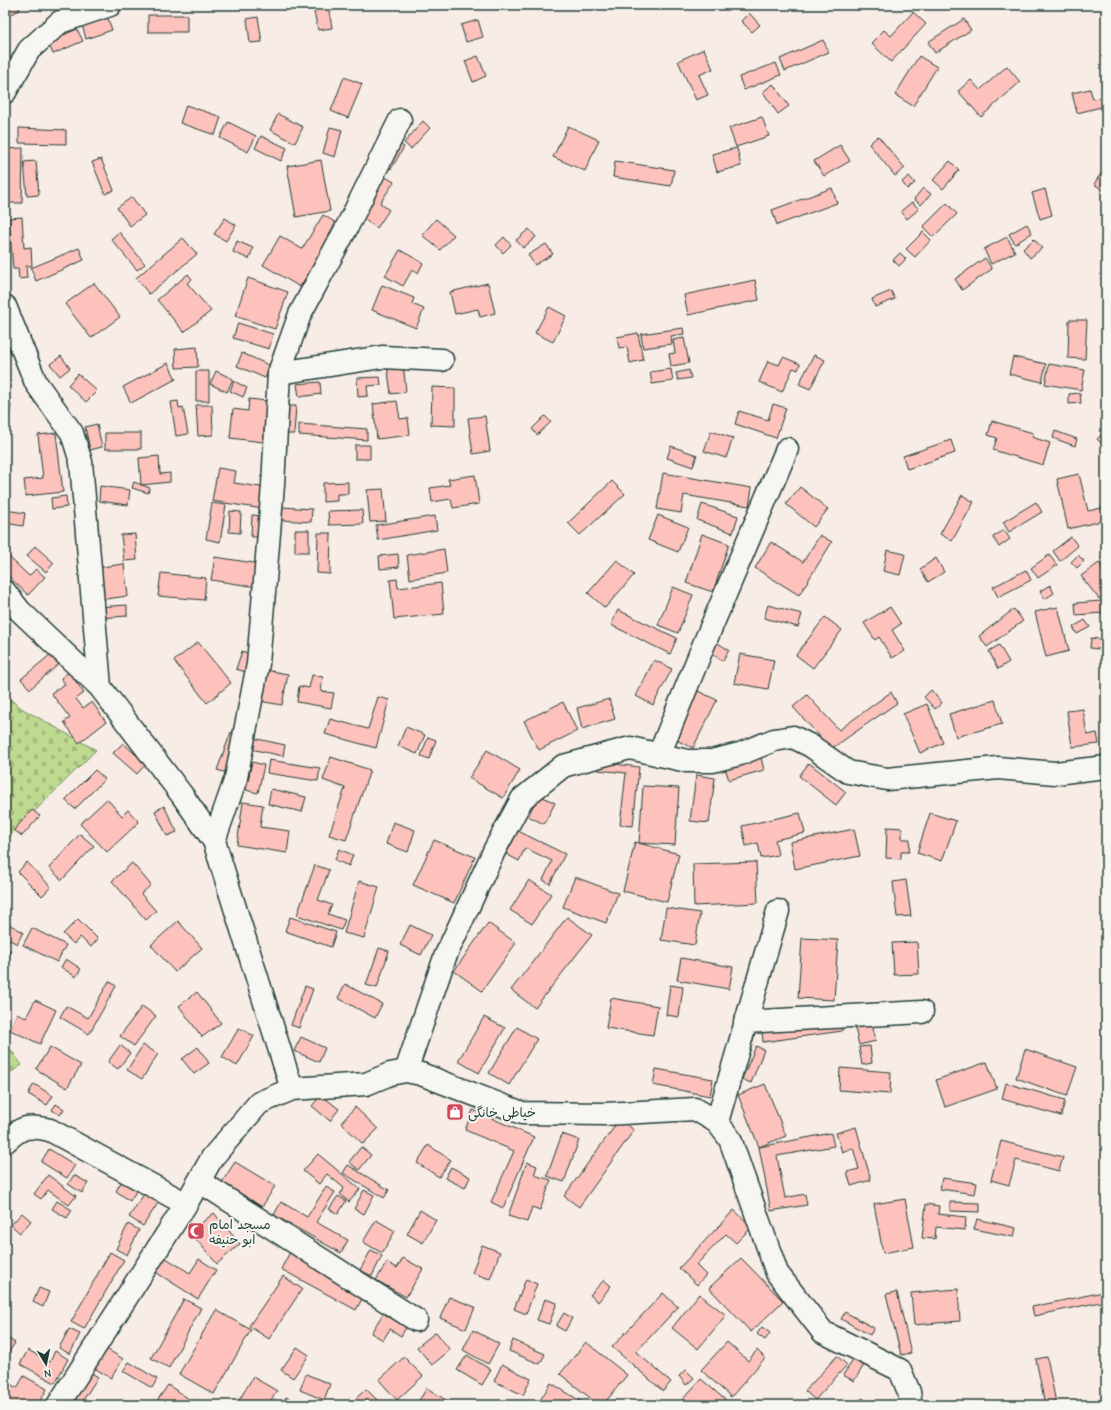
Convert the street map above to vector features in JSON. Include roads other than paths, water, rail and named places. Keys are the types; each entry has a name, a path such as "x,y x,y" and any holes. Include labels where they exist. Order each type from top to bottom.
{"street":[{"path":"5,91 29,50 60,22 110,5"},
{"path":"214,841 236,778 258,664 273,485 279,373 300,314 346,228 400,120"},
{"path":"5,306 36,383 72,433 81,462 100,687"},
{"path":"279,373 382,357 442,360"},
{"path":"659,755 704,644 787,449"},
{"path":"5,592 20,611 100,687 182,795 214,841 292,1089"},
{"path":"406,1071 445,957 495,849 522,798 563,766 630,748 688,761 712,761 740,754 774,740 793,737 811,746 848,772 887,779 998,768 1055,773 1106,767"},
{"path":"716,1122 778,911"},
{"path":"745,1022 922,1012"},
{"path":"58,1405 186,1204 212,1158 259,1103 292,1089 366,1084 390,1074 406,1071 421,1074 522,1113 605,1114 695,1109 716,1122 730,1139 777,1273 823,1332 900,1370 909,1392 911,1405"},
{"path":"5,1142 15,1133 32,1126 50,1130 186,1204"},
{"path":"199,1181 416,1320"}],"place":[{"name":"خیاطی خانگی","path":"455,1112"},
{"name":"مسجد امام ابو حنیفه","path":"196,1231"}]}
